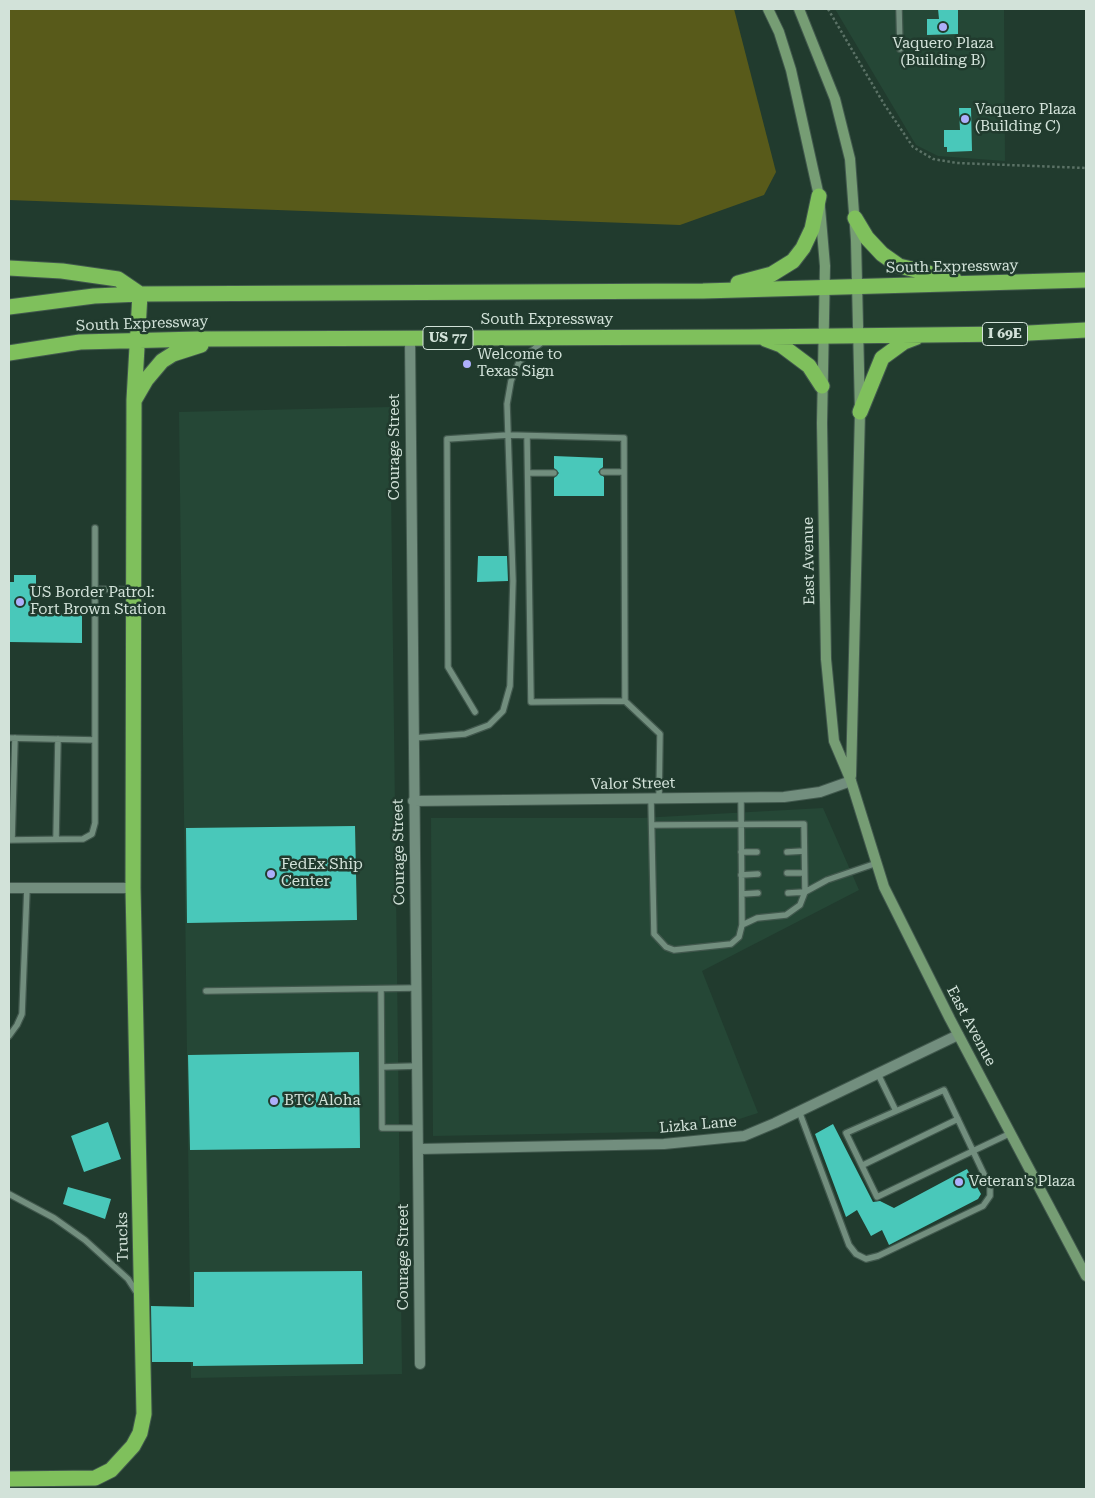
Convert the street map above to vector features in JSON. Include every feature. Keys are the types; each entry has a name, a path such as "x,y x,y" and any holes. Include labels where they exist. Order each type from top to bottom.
{"highway":[{"path":"703,290 753,280 772,274 793,261 804,248 812,229 819,196"},
{"path":"855,218 867,238 877,249 899,266 975,284"},
{"path":"9,268 62,271 118,279 140,294"},
{"name":"South Expressway","path":"9,307 94,296 140,294 703,290 1086,280"},
{"name":"Trucks","path":"9,1479 95,1478 111,1470 133,1446 140,1433 144,1414 133,888 134,400 140,294"},
{"name":"South Expressway","path":"9,353 80,342 136,340 759,337 858,334 1010,334 1086,330"},
{"path":"860,412 882,358 904,342 923,334"},
{"path":"759,337 781,345 809,366 822,386"},
{"path":"134,400 146,380 162,361 186,348 225,339"}],"street":[{"name":"East Avenue","path":"768,9 779,32 791,70 819,196 825,288 822,386 826,658 834,741 850,781 884,887 958,1035 1086,1276"},
{"name":"East Avenue","path":"799,9 835,99 850,159 855,218 860,412 850,781"},
{"name":"Courage Street","path":"410,339 413,802 419,1149 420,1364"},
{"name":"Valor Street","path":"413,802 741,798 806,795 845,785 850,781"},
{"path":"9,888 133,888"},
{"name":"Lizka Lane","path":"419,1149 664,1144 744,1136 958,1035"}],"lane":[{"path":"899,9 900,48"},
{"path":"413,738 465,734 489,725 503,711 510,686 513,581 507,404 511,381 518,362 548,338"},
{"path":"475,712 448,667 447,439 508,435 624,438 625,701"},
{"path":"527,436 531,702 625,701 660,734 652,825 654,934 659,943 674,950 731,944 739,937 742,925 741,798"},
{"path":"603,472 624,472"},
{"path":"528,473 554,473"},
{"path":"95,528 96,589 95,823 92,834 83,838 10,840 12,738 95,740"},
{"path":"96,589 134,590"},
{"path":"56,839 58,739"},
{"path":"652,825 804,824 805,892 800,905 786,915 757,918 742,925"},
{"path":"787,852 804,851"},
{"path":"741,852 757,852"},
{"path":"788,892 805,892 826,880 877,864"},
{"path":"787,873 804,873"},
{"path":"741,874 758,874"},
{"path":"9,1036 22,1014 27,888"},
{"path":"742,894 758,893"},
{"path":"206,991 416,988"},
{"path":"381,989 382,1128 418,1128"},
{"path":"382,1067 417,1066"},
{"path":"878,1074 896,1111"},
{"path":"799,1111 849,1245 856,1254 866,1259 878,1256 983,1206 990,1196 990,1187 973,1151 958,1119 944,1090 846,1133 877,1197 973,1151 1011,1133"},
{"path":"862,1165 958,1119"},
{"path":"9,1194 54,1218 85,1240 128,1278 142,1301"}],"path":[{"path":"828,9 884,104 913,147 933,159 957,163 1086,168"}],"shaded area":[{"path":"9,9 734,9 776,172 764,195 680,225 9,200"},
{"path":"835,9 1004,9 1005,161 938,156 916,145"},
{"path":"390,407 402,1374 191,1378 179,412"},
{"path":"823,808 859,890 702,971 758,1113 702,1131 433,1136 431,818 641,818"}],"building":[{"name":"Vaquero Plaza (Building B)","path":"938,9 958,9 958,34 927,35 927,19 939,19"},
{"name":"Vaquero Plaza (Building C)","path":"959,108 971,108 972,151 947,152 947,147 944,147 944,130 960,130"},
{"path":"554,456 603,458 603,467 598,472 604,477 604,496 554,496 554,478 559,473 554,468"},
{"path":"478,556 507,556 508,581 477,582"},
{"name":"US Border Patrol: Fort Brown Station","path":"14,575 36,575 36,591 31,592 31,614 82,613 82,643 9,642 9,582 14,582"},
{"name":"FedEx Ship Center","path":"355,826 357,920 187,923 186,828"},
{"name":"BTC Aloha","path":"359,1052 360,1148 190,1150 188,1055"},
{"path":"108,1122 121,1159 84,1172 71,1136"},
{"name":"Veteran's Plaza","path":"833,1124 873,1202 880,1201 894,1208 967,1169 981,1194 978,1199 889,1245 882,1230 871,1236 857,1210 846,1217 815,1134"},
{"path":"68,1187 111,1199 105,1219 63,1204"},
{"path":"362,1271 363,1364 193,1366 193,1362 152,1362 151,1306 194,1307 194,1272"}],"place":[{"name":"Vaquero Plaza (Building B)","path":"943,27"},
{"name":"Vaquero Plaza (Building C)","path":"965,119"},
{"name":"Welcome to Texas Sign","path":"467,364"},
{"name":"US Border Patrol: Fort Brown Station","path":"20,602"},
{"name":"FedEx Ship Center","path":"271,874"},
{"name":"BTC Aloha","path":"274,1101"},
{"name":"Veteran's Plaza","path":"959,1182"}]}
